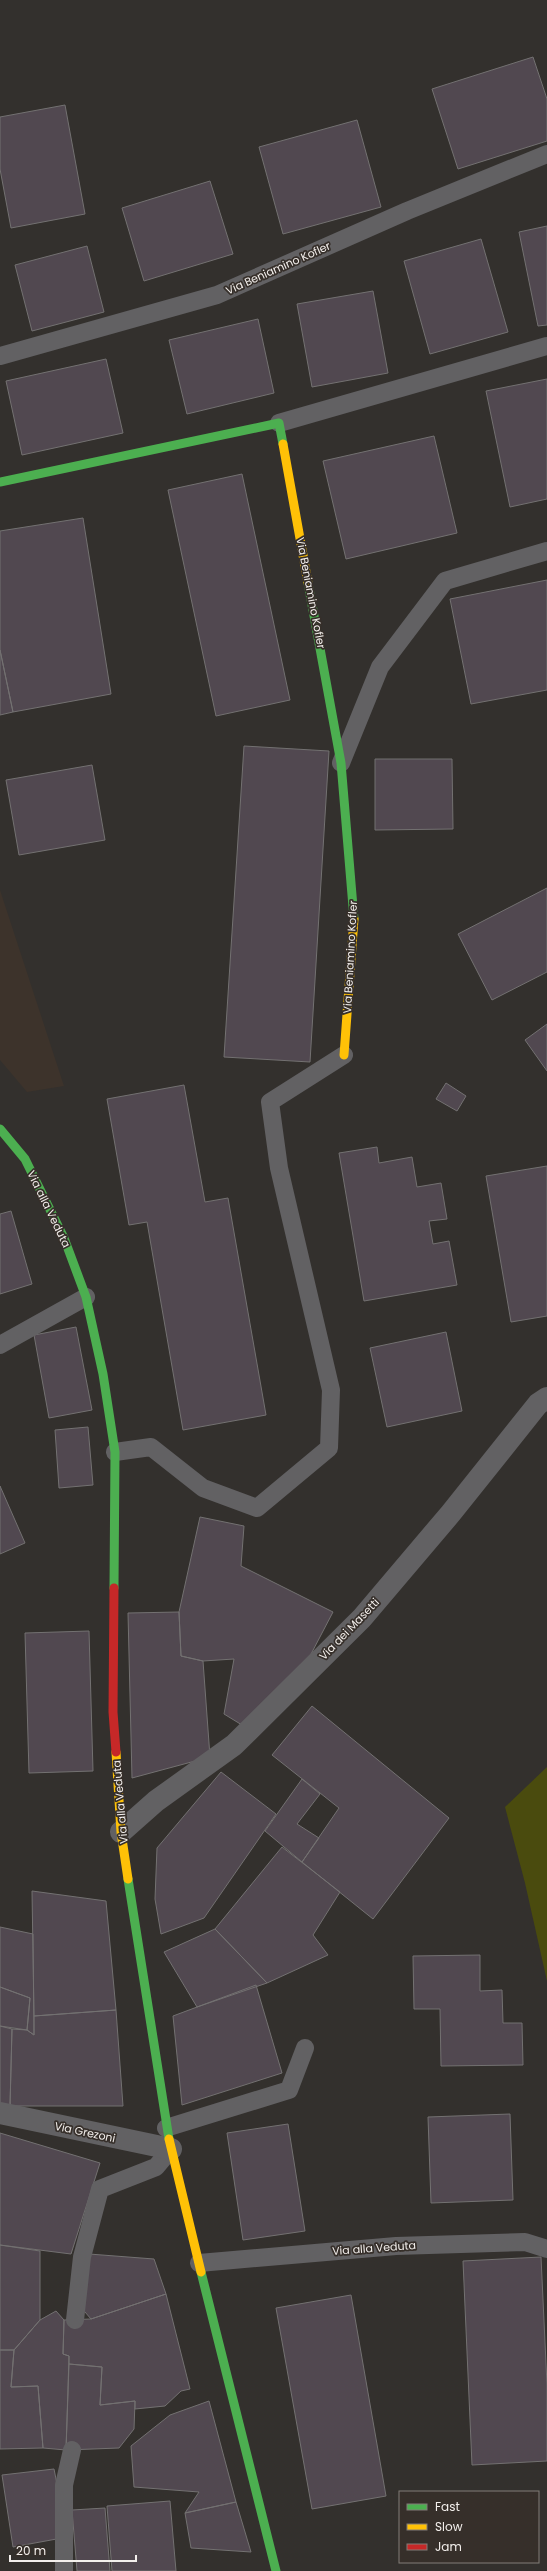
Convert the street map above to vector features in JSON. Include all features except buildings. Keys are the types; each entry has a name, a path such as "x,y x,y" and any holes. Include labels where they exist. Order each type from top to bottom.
{"street":[{"path":"0,482 279,423"},
{"name":"Via Beniamino Kofler","path":"279,423 341,763 355,909 344,1055"},
{"name":"Via alla Veduta","path":"0,1129 25,1159 64,1238 86,1297 103,1374 115,1452 113,1712 121,1832 166,2128 272,2561 276,2571"},
{"name":"Via dei Masetti","path":"121,1832 156,1801 234,1745 362,1618 451,1513 538,1404 547,1398"},
{"name":"Via Grezoni","path":"0,2113 171,2149"}],"lane":[{"name":"Via Beniamino Kofler","path":"0,356 217,295 407,211 547,154"},
{"path":"279,423 547,346"},
{"name":"Via Beniamino Kofler","path":"341,763 380,667 445,581 547,551"},
{"path":"115,1452 152,1447 203,1488 257,1508 329,1448 331,1390 279,1168 270,1102 344,1055"},
{"path":"0,1345 86,1297"},
{"path":"166,2128 289,2090 305,2048"},
{"path":"75,2320 82,2257 100,2189 156,2167 171,2149"},
{"name":"Via alla Veduta","path":"199,2263 396,2246 525,2242 547,2249"},
{"path":"64,2571 64,2485 72,2450"}],"shaded area":[{"path":"0,890 64,1086 27,1092 0,1060"},
{"path":"547,1767 547,1981 525,1883 505,1807"}],"traffic: fast":[{"path":"0,482 279,423 283,444"},
{"path":"308,583 341,763 354,919"},
{"path":"0,1129 25,1159 64,1238 86,1297 103,1374 115,1452 114,1588"},
{"path":"128,1879 169,2139"},
{"path":"201,2272 276,2571"}],"traffic: slow":[{"path":"283,444 308,583"},
{"path":"344,1055 354,919"},
{"path":"116,1752 121,1832 128,1879"},
{"path":"169,2139 201,2272"}],"traffic: jam":[{"path":"114,1588 113,1712 116,1752"}]}
